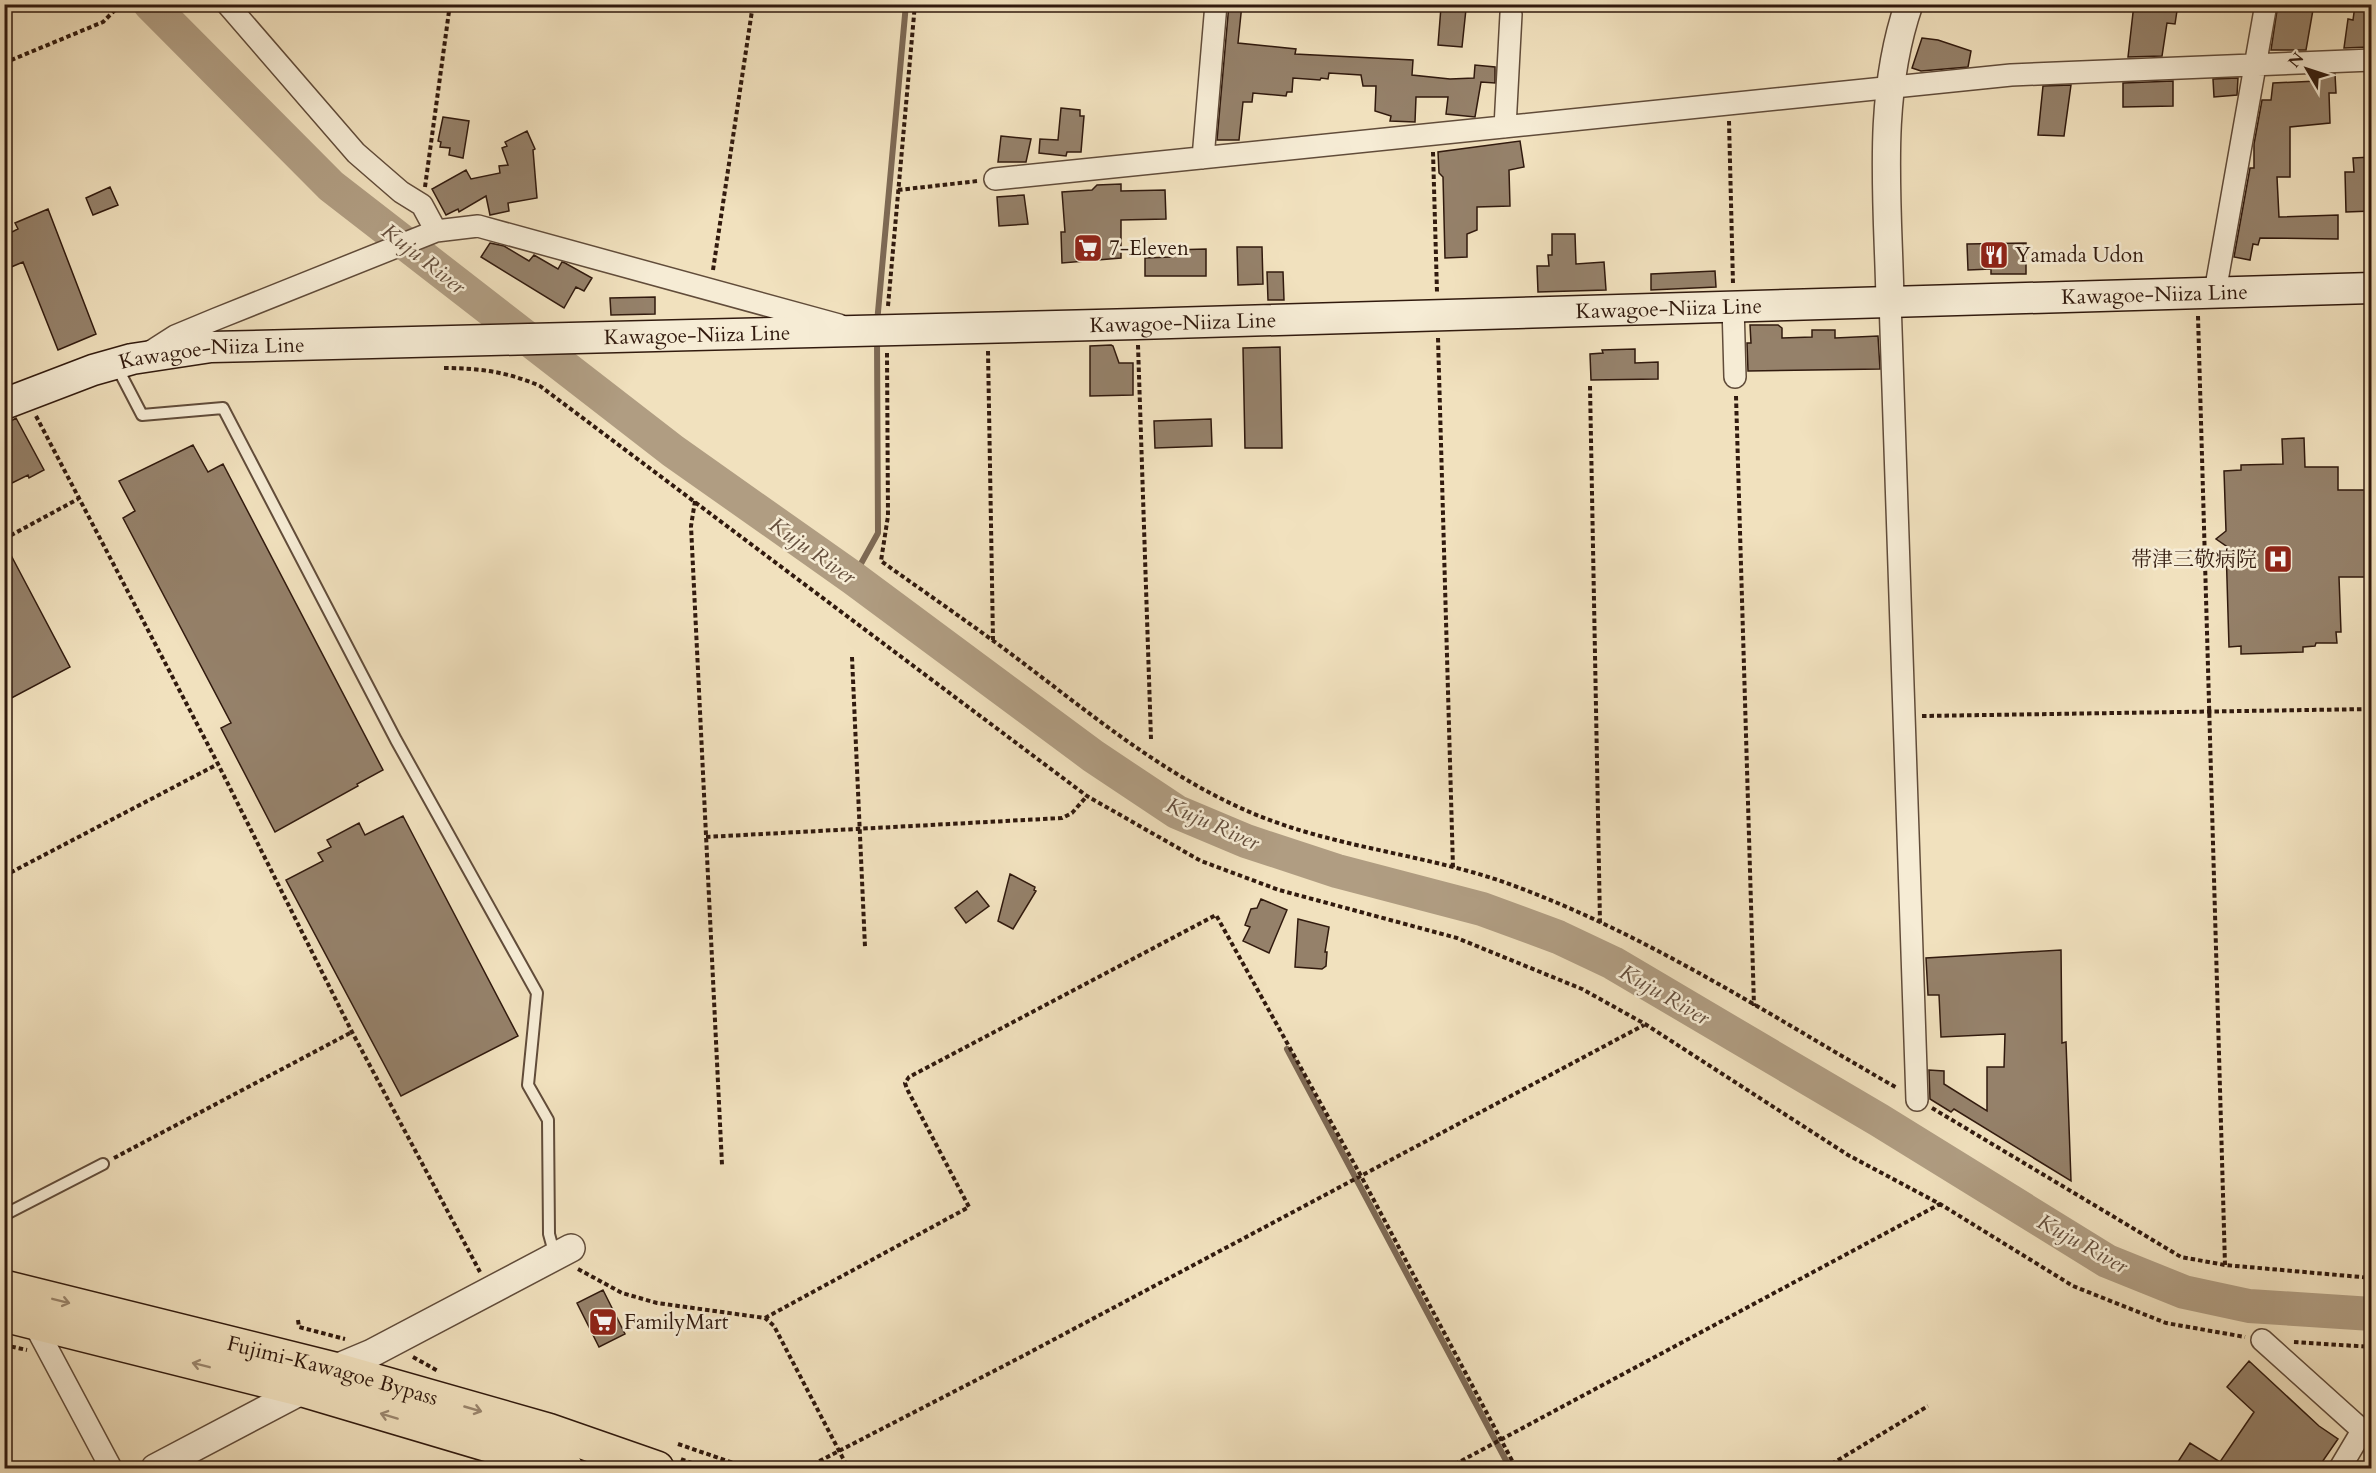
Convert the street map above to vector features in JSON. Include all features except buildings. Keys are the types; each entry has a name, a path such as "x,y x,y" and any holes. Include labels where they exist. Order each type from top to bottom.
{"highway":[{"name":"Fujimi-Kawagoe Bypass","path":"12,1296 334,1369 548,1430 657,1468"},
{"name":"Fujimi-Kawagoe Bypass","path":"12,1296 303,1390 566,1468"}],"main road":[{"name":"Kawagoe-Niiza Line","path":"15,400 145,355 223,346 1137,324 1890,300 2372,288"}],"street":[{"path":"227,4 356,153 401,192 422,205 436,231"},
{"path":"1203,158 1216,4"},
{"path":"1909,4 1903,23 1887,114 1890,300 1917,1100"},
{"path":"2206,292 2266,4"},
{"path":"1505,127 1511,14"},
{"path":"995,179 2011,75 2372,60"},
{"path":"145,355 175,336 436,231 478,226 857,330"},
{"path":"1733,305 1735,377"},
{"path":"155,1468 303,1390 334,1369 372,1353 563,1253"},
{"path":"12,1296 111,1468"},
{"path":"2262,1340 2367,1435 2340,1468"}],"lane":[{"path":"115,364 141,416 223,408 396,740 537,993 528,1085 548,1120 549,1234 563,1253"},
{"path":"4,1215 103,1164"}],"path":[{"path":"4,63 103,22 115,10 109,4"},
{"path":"422,205 450,4"},
{"path":"709,289 753,4"},
{"path":"915,4 886,329 888,516 881,561 993,640 1131,744 1204,790 1245,810 1295,829 1508,883 1642,941 1917,1100 2181,1257 2225,1265 2372,1278"},
{"path":"1728,105 1733,305"},
{"path":"1433,135 1453,868"},
{"path":"898,190 995,179"},
{"path":"2206,292 2210,712 2225,1265"},
{"path":"1137,324 1151,739"},
{"path":"988,326 993,640"},
{"path":"439,368 472,368 513,374 540,386 1087,796 1200,861 1279,890 1457,938 1582,989 1645,1024 1848,1155 1940,1204 2073,1286 2166,1323 2262,1340 2372,1347"},
{"path":"1735,377 1754,1006"},
{"path":"1590,386 1600,923"},
{"path":"15,400 78,500 218,764 352,1032 490,1291"},
{"path":"4,538 78,500"},
{"path":"695,501 691,526 722,1165"},
{"path":"852,657 865,947"},
{"path":"1904,717 2372,710"},
{"path":"4,876 218,764"},
{"path":"705,837 1062,818 1072,813 1087,796"},
{"path":"765,1318 969,1207 907,1089 906,1083 909,1077 1216,915 1361,1176 1516,1468"},
{"path":"806,1468 1645,1024"},
{"path":"103,1164 352,1032"},
{"path":"1449,1468 1940,1204"},
{"path":"563,1253 622,1293 657,1303 765,1318 774,1326 848,1468"},
{"path":"298,1320 298,1327 353,1342 372,1353"},
{"path":"1825,1468 1928,1406"},
{"path":"678,1444 748,1468"}],"waterway":[{"name":"Kuju River","path":"150,4 331,186 673,451 853,578 1093,756 1177,812 1246,841 1337,871 1482,909 1558,937 1613,963 1879,1120 2107,1261 2184,1292 2249,1306 2372,1314"},
{"path":"877,323 906,4"},
{"path":"853,578 878,533 877,339"},
{"path":"1287,1049 1510,1468"}],"place":[{"name":"7-Eleven","path":"1088,248"},
{"name":"Yamada Udon","path":"1994,255"},
{"name":"帯津三敬病院","path":"2278,559"},
{"name":"FamilyMart","path":"603,1322"}]}
